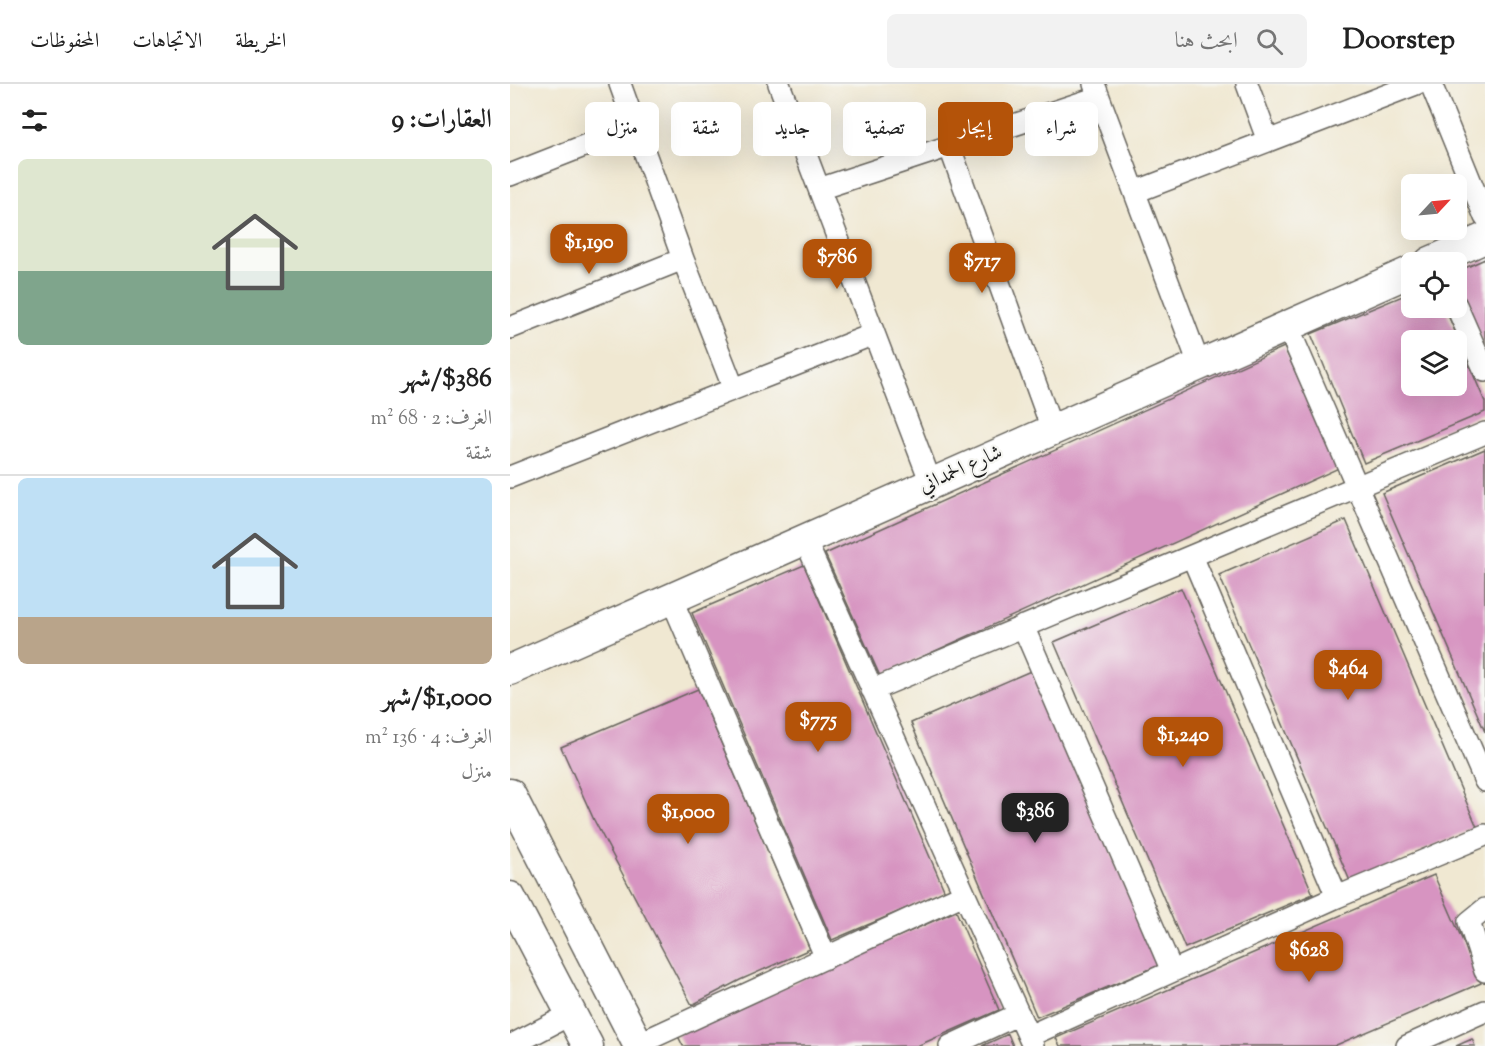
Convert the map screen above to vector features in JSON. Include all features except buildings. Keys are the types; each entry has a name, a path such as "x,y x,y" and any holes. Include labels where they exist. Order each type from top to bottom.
{"street":[{"path":"621,84 627,102"},
{"path":"779,84 931,483"},
{"path":"1247,84 1268,141"},
{"path":"1135,192 1416,84"},
{"path":"1431,84 1485,217"},
{"path":"1013,122 1097,91 1199,364"},
{"path":"510,175 585,146"},
{"path":"819,189 938,149"},
{"path":"646,156 683,259 734,387"},
{"path":"953,156 1052,429"},
{"name":"شارع الحمداني","path":"1455,252 1485,238"},
{"path":"510,328 683,259"},
{"name":"شارع الحمداني","path":"510,670 1401,276"},
{"path":"1462,318 1485,371"},
{"path":"1287,325 1485,781"},
{"path":"510,477 734,387 874,334"},
{"path":"872,690 1485,433"},
{"path":"805,540 1031,1041 1172,971 1337,897 1485,836"},
{"path":"1192,556 1337,897"},
{"path":"672,600 826,958"},
{"path":"1023,626 1172,971"},
{"path":"510,794 639,1045 964,894"},
{"path":"510,897 588,1046"},
{"path":"1485,909 1469,922 1485,971"},
{"path":"1407,1046 1485,1011"},
{"path":"510,1046 571,1014"},
{"path":"950,1046 1019,1014"}]}
